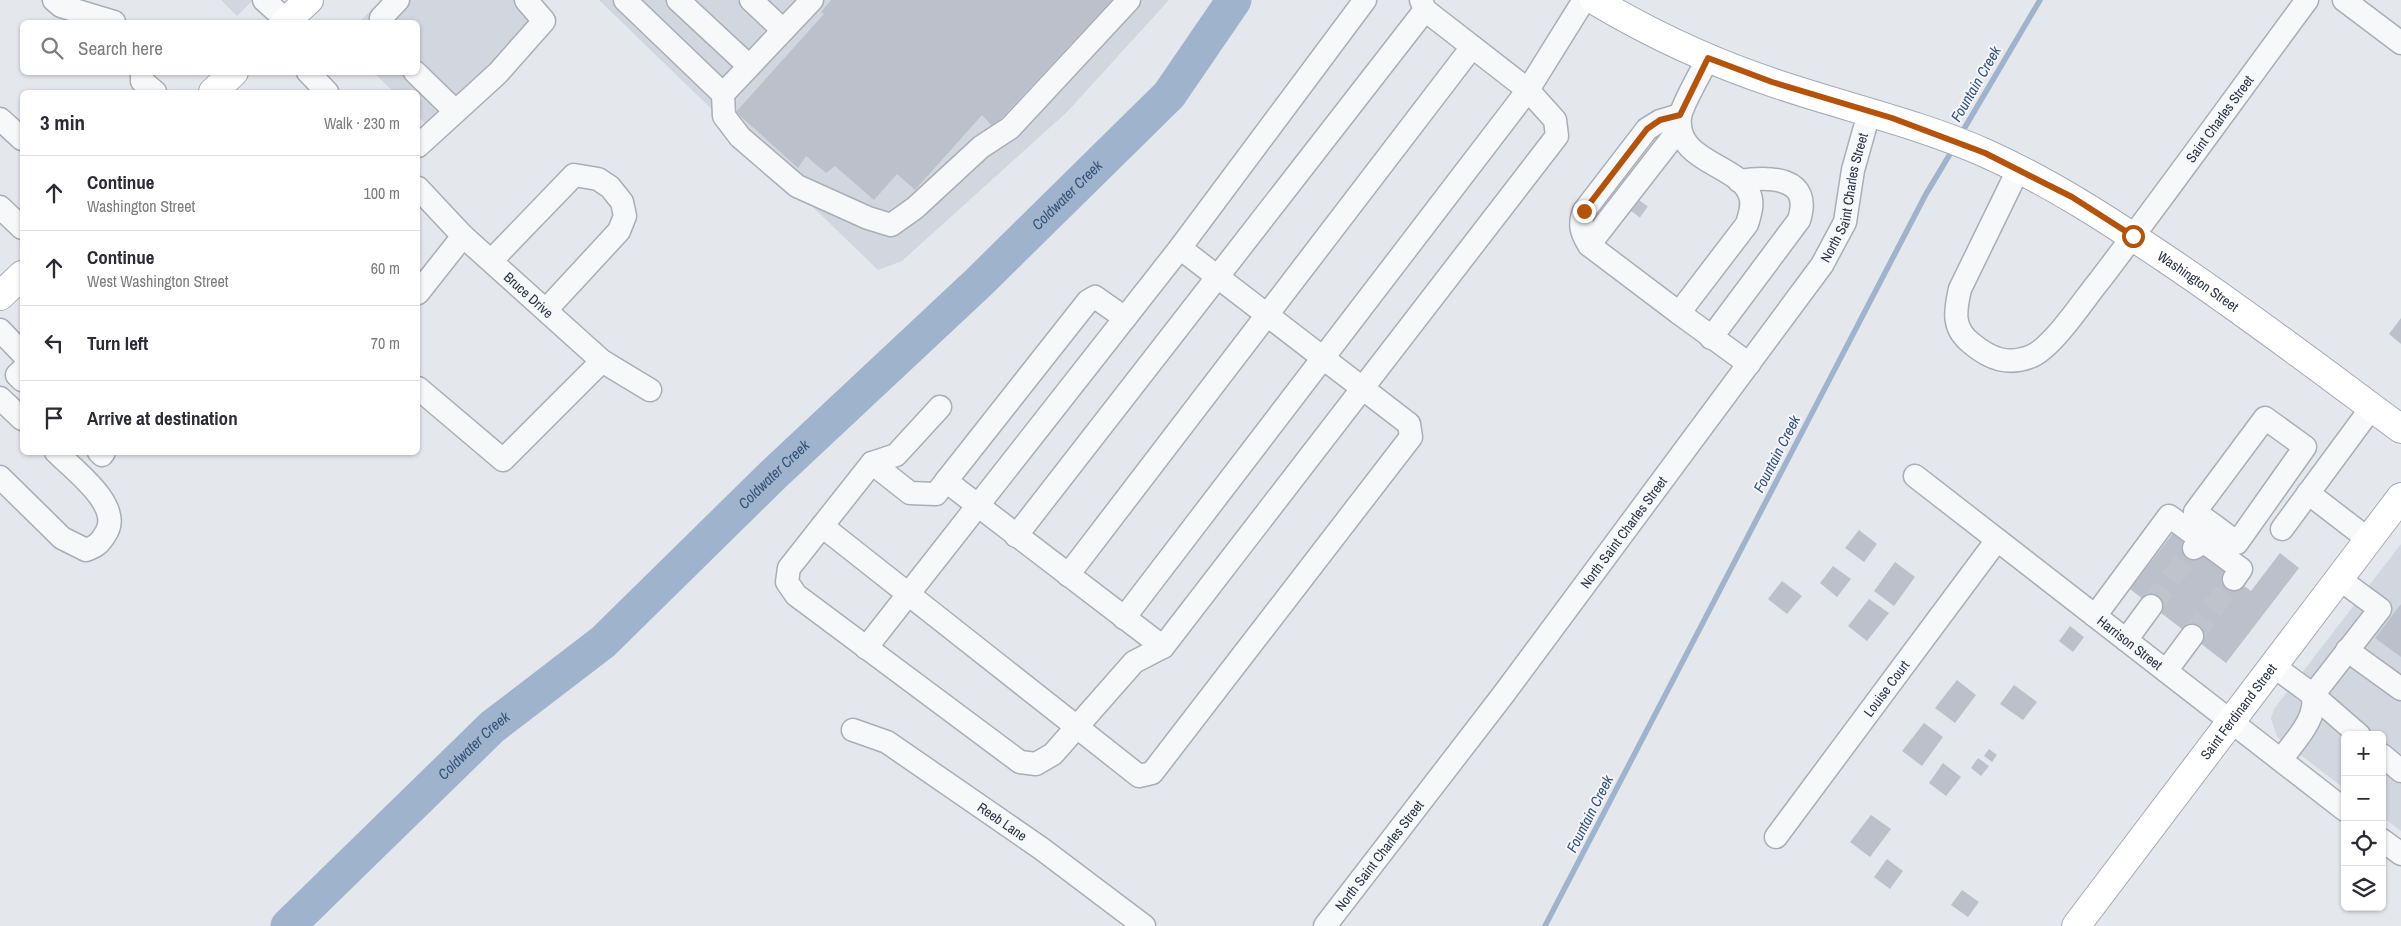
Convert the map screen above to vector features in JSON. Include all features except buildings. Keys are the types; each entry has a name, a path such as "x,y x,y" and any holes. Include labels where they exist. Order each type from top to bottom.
{"main road":[{"path":"288,20 309,0"},
{"name":"Washington Street","path":"1594,0 1629,21 1682,48 1772,82 1881,116 1985,153 2072,197 2214,291 2401,429"},
{"path":"0,296 20,277"},
{"name":"Saint Ferdinand Street","path":"2076,926 2230,720 2401,497"}],"street":[{"path":"54,0 61,6 91,18"},
{"path":"264,0 284,20"},
{"path":"381,20 398,0"},
{"path":"420,144 490,80 544,21 526,0"},
{"path":"626,0 723,94 724,116 740,137 797,186 868,218 891,225 915,208 981,147 1010,128 1129,0"},
{"path":"678,0 750,66"},
{"path":"751,0 783,30"},
{"path":"723,94 812,0"},
{"path":"866,648 907,593 1180,248 1365,0"},
{"path":"1124,618 1528,90 1584,0"},
{"name":"Saint Charles Street","path":"2018,170 1960,289 1955,310 1960,334 1984,354 2011,363 2034,355 2057,335 2133,236 2307,0"},
{"path":"2344,0 2401,43"},
{"path":"940,407 896,455 872,463 789,568 788,582 796,595 1020,762 1036,764 1053,754 1134,662 1163,647 1557,136 1555,120 1528,90 1472,47 1423,5 1016,536"},
{"path":"1068,575 1472,47"},
{"path":"1593,248 1635,206 1682,128 1708,58"},
{"path":"142,75 142,81 152,90"},
{"path":"418,75 455,111"},
{"name":"North Saint Charles Street","path":"1325,926 1504,695 1822,265 1845,222 1854,170 1881,116"},
{"path":"0,119 20,137"},
{"path":"1679,313 1747,224 1751,208 1749,193 1739,181 1699,156 1682,128 1660,120 1647,129 1584,211 1580,222 1581,233 1593,248 1711,338 1749,364"},
{"path":"1593,248 1682,128"},
{"path":"492,260 574,175 598,179 610,187 622,202 625,216 619,231 546,310"},
{"path":"1711,338 1799,220 1803,208 1800,194 1790,184 1773,179 1756,178 1739,181"},
{"name":"Bruce Drive","path":"420,190 463,236 492,260 602,361 650,390"},
{"path":"0,207 20,226"},
{"path":"420,290 463,236"},
{"path":"822,526 1139,776 1152,773 1412,437 1409,424 1180,248"},
{"path":"872,463 910,493 936,494 1088,300 1095,297 1125,318"},
{"path":"0,330 20,351"},
{"path":"420,390 503,460 602,361"},
{"path":"0,398 20,418"},
{"path":"2282,529 2372,407"},
{"path":"2265,418 2305,447 2237,543 2205,539 2195,512 2265,418"},
{"path":"0,477 62,538 86,550 98,546 110,526 109,514 98,493 59,455"},
{"name":"Harrison Street","path":"1915,476 2341,807"},
{"path":"946,481 976,506 1163,647"},
{"path":"2308,493 2368,539"},
{"path":"2095,616 2169,516 2205,539 2241,569 2234,578"},
{"name":"Louise Court","path":"1776,837 1997,540"},
{"path":"2281,760 2311,717 2314,705 2312,695 2380,609 2338,578"},
{"path":"2126,640 2151,606"},
{"path":"2166,671 2192,636"},
{"path":"2347,650 2401,689"},
{"path":"2272,665 2312,695 2354,731"},
{"name":"Reeb Lane","path":"853,730 887,742 1042,849 1144,926"},
{"path":"2386,758 2401,771"},
{"path":"2386,843 2401,854"}],"shaded area":[{"path":"221,0 253,0 237,16"},
{"path":"382,0 542,0 548,6 548,33 441,140 420,118 420,90 392,90 376,75 420,75 420,20 361,20"},
{"path":"599,0 1169,0 1067,112 902,261 878,270"},
{"path":"2401,544 2401,831 2386,820 2386,731 2341,731 2341,786 2277,737 2271,718 2274,709"}],"waterway":[{"name":"Coldwater Creek","path":"288,926 492,727 603,642 774,474 978,283 1169,95 1234,0"},
{"name":"Fountain Creek","path":"1961,134 2040,0"},
{"name":"Fountain Creek","path":"1545,926 1926,194 1953,149"}],"tunnel":[{"path":"1631,211 1639,200"},
{"path":"2151,606 2194,548"},
{"path":"2192,636 2234,579"}],"route":[{"path":"1584,211 1647,129 1660,120 1680,115 1708,58 1772,82 1869,113 1892,118 1985,153 2072,197 2133,236"}]}
